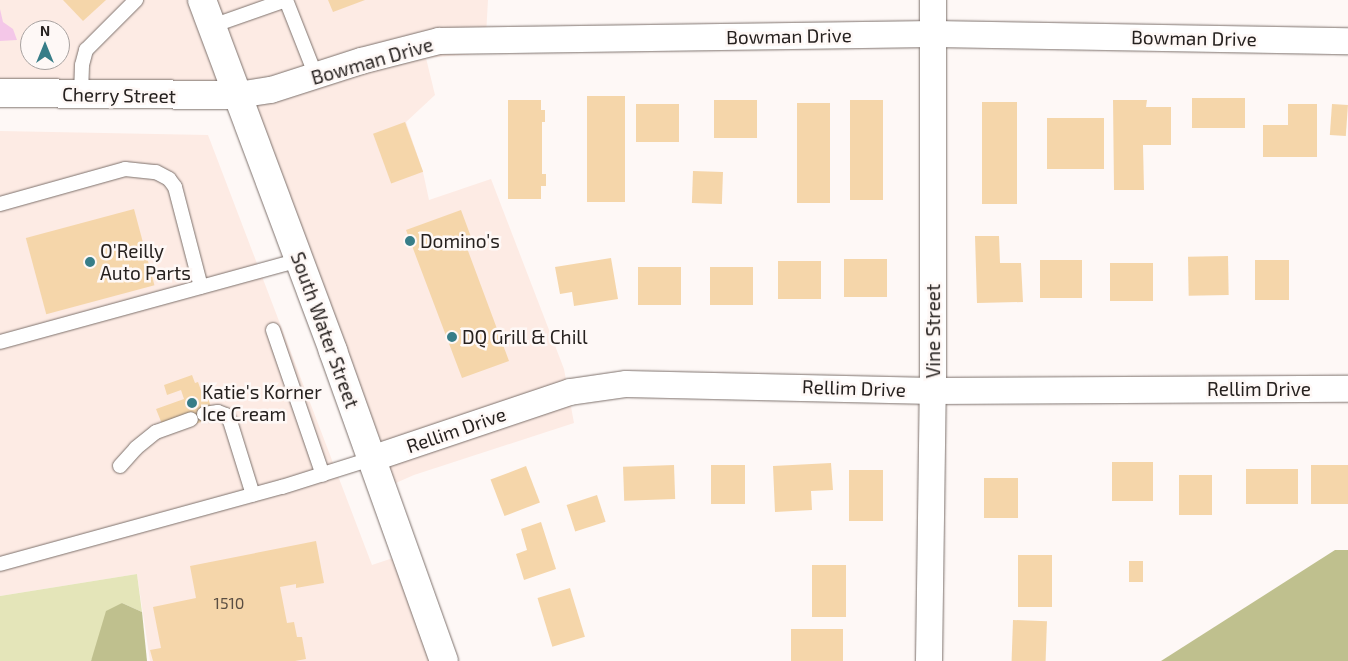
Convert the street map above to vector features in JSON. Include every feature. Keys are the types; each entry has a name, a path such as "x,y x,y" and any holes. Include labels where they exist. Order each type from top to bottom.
{"main road":[{"name":"South Water Street","path":"202,0 300,260 444,661"},
{"name":"Cherry Street","path":"0,94 238,95"}],"street":[{"name":"Vine Street","path":"929,661 933,391 933,0"},
{"name":"Bowman Drive","path":"238,95 271,90 410,47 439,41 933,34 1348,41"},
{"name":"Rellim Drive","path":"371,459 543,400 590,388 626,384 933,391 1348,389"}],"lane":[{"path":"81,94 82,65 86,50 136,0"},
{"path":"212,26 286,0 316,76"},
{"path":"0,204 125,169 156,172 169,179 176,187 201,287"},
{"path":"0,342 300,260"},
{"path":"274,330 323,475"},
{"path":"120,466 136,448 156,432 198,416 218,412 226,415 230,421 253,494"},
{"path":"0,564 323,475 371,459"}],"shaded area":[{"path":"0,0 488,0 485,53 426,58 435,95 406,122 423,172 429,200 491,179 564,369 574,423 414,475 382,489 238,95 0,93"},
{"path":"0,9 3,22 13,29 17,40 0,41"},
{"path":"0,131 208,135 372,565 405,554 444,661 150,661 137,574 0,596"}],"green space":[{"path":"1335,550 1348,550 1348,661 1161,661"},
{"path":"137,574 142,612 122,603 98,644 91,661 0,661 0,596"},
{"path":"122,603 142,612 147,661 91,661 106,611"}],"building":[{"path":"63,0 106,0 83,21"},
{"path":"328,0 365,0 333,12"},
{"path":"587,96 625,96 625,202 587,202"},
{"path":"1192,98 1245,98 1245,128 1192,128"},
{"path":"508,100 541,100 541,110 545,110 545,122 542,122 542,174 546,174 546,186 541,186 541,199 508,199"},
{"path":"714,100 757,100 757,138 714,138"},
{"path":"850,100 883,100 883,200 850,200"},
{"path":"1113,100 1147,100 1146,107 1171,107 1171,145 1143,145 1144,190 1114,190"},
{"path":"982,102 1017,102 1017,204 982,204"},
{"path":"797,103 830,103 830,203 797,203"},
{"path":"636,104 679,104 679,142 636,142"},
{"path":"1288,104 1317,104 1317,157 1263,157 1263,125 1288,125"},
{"path":"1332,104 1348,105 1346,136 1330,135"},
{"path":"1047,118 1104,118 1104,169 1047,169"},
{"path":"405,122 423,172 391,183 373,134"},
{"path":"693,171 723,172 722,204 692,203"},
{"name":"O'Reilly Auto Parts","path":"134,209 154,285 46,314 26,238"},
{"path":"461,210 471,237 464,240 509,361 462,378 406,230"},
{"path":"975,236 999,236 1000,263 1021,263 1023,302 977,303"},
{"path":"1228,256 1229,295 1189,296 1188,257"},
{"path":"611,258 618,299 574,306 572,292 560,294 555,267"},
{"path":"844,259 887,259 887,297 844,297"},
{"path":"1040,260 1082,260 1082,298 1040,298"},
{"path":"1255,260 1289,260 1289,300 1255,300"},
{"path":"778,261 821,261 821,299 778,299"},
{"path":"1110,263 1153,263 1153,301 1110,301"},
{"path":"638,267 681,267 681,305 638,305"},
{"path":"710,267 753,267 753,305 710,305"},
{"name":"Katie's Korner Ice Cream","path":"192,375 195,383 198,382 202,393 206,392 211,407 206,420 193,425 162,424 156,409 184,399 181,390 167,395 164,385"},
{"path":"1112,462 1153,462 1153,501 1112,501"},
{"path":"831,463 833,490 811,491 812,510 775,512 773,466"},
{"path":"674,465 675,499 624,501 623,467"},
{"path":"711,465 745,465 745,504 711,504"},
{"path":"1311,465 1348,465 1348,504 1311,504"},
{"path":"526,466 540,502 505,516 491,480"},
{"path":"1246,469 1298,469 1298,504 1246,504"},
{"path":"849,470 883,470 883,521 849,521"},
{"path":"1179,475 1212,475 1212,515 1179,515"},
{"path":"984,478 1018,478 1018,518 984,518"},
{"path":"597,495 606,522 575,532 567,505"},
{"path":"541,522 556,569 524,580 516,554 527,550 521,529"},
{"path":"316,541 324,583 296,588 296,584 280,587 287,623 294,622 297,637 302,637 306,659 295,661 153,661 150,650 161,648 153,607 196,598 190,566"},
{"path":"1018,555 1052,555 1052,607 1018,607"},
{"path":"1129,561 1143,561 1143,582 1129,582"},
{"path":"812,565 846,565 846,617 812,617"},
{"path":"570,588 585,637 552,647 537,598"},
{"path":"1013,620 1047,621 1046,661 1012,661"},
{"path":"791,629 843,629 843,661 791,661"}],"place":[{"name":"Domino's","path":"410,241"},
{"name":"O'Reilly Auto Parts","path":"90,262"},
{"name":"DQ Grill & Chill","path":"452,337"},
{"name":"Katie's Korner Ice Cream","path":"192,403"}]}
